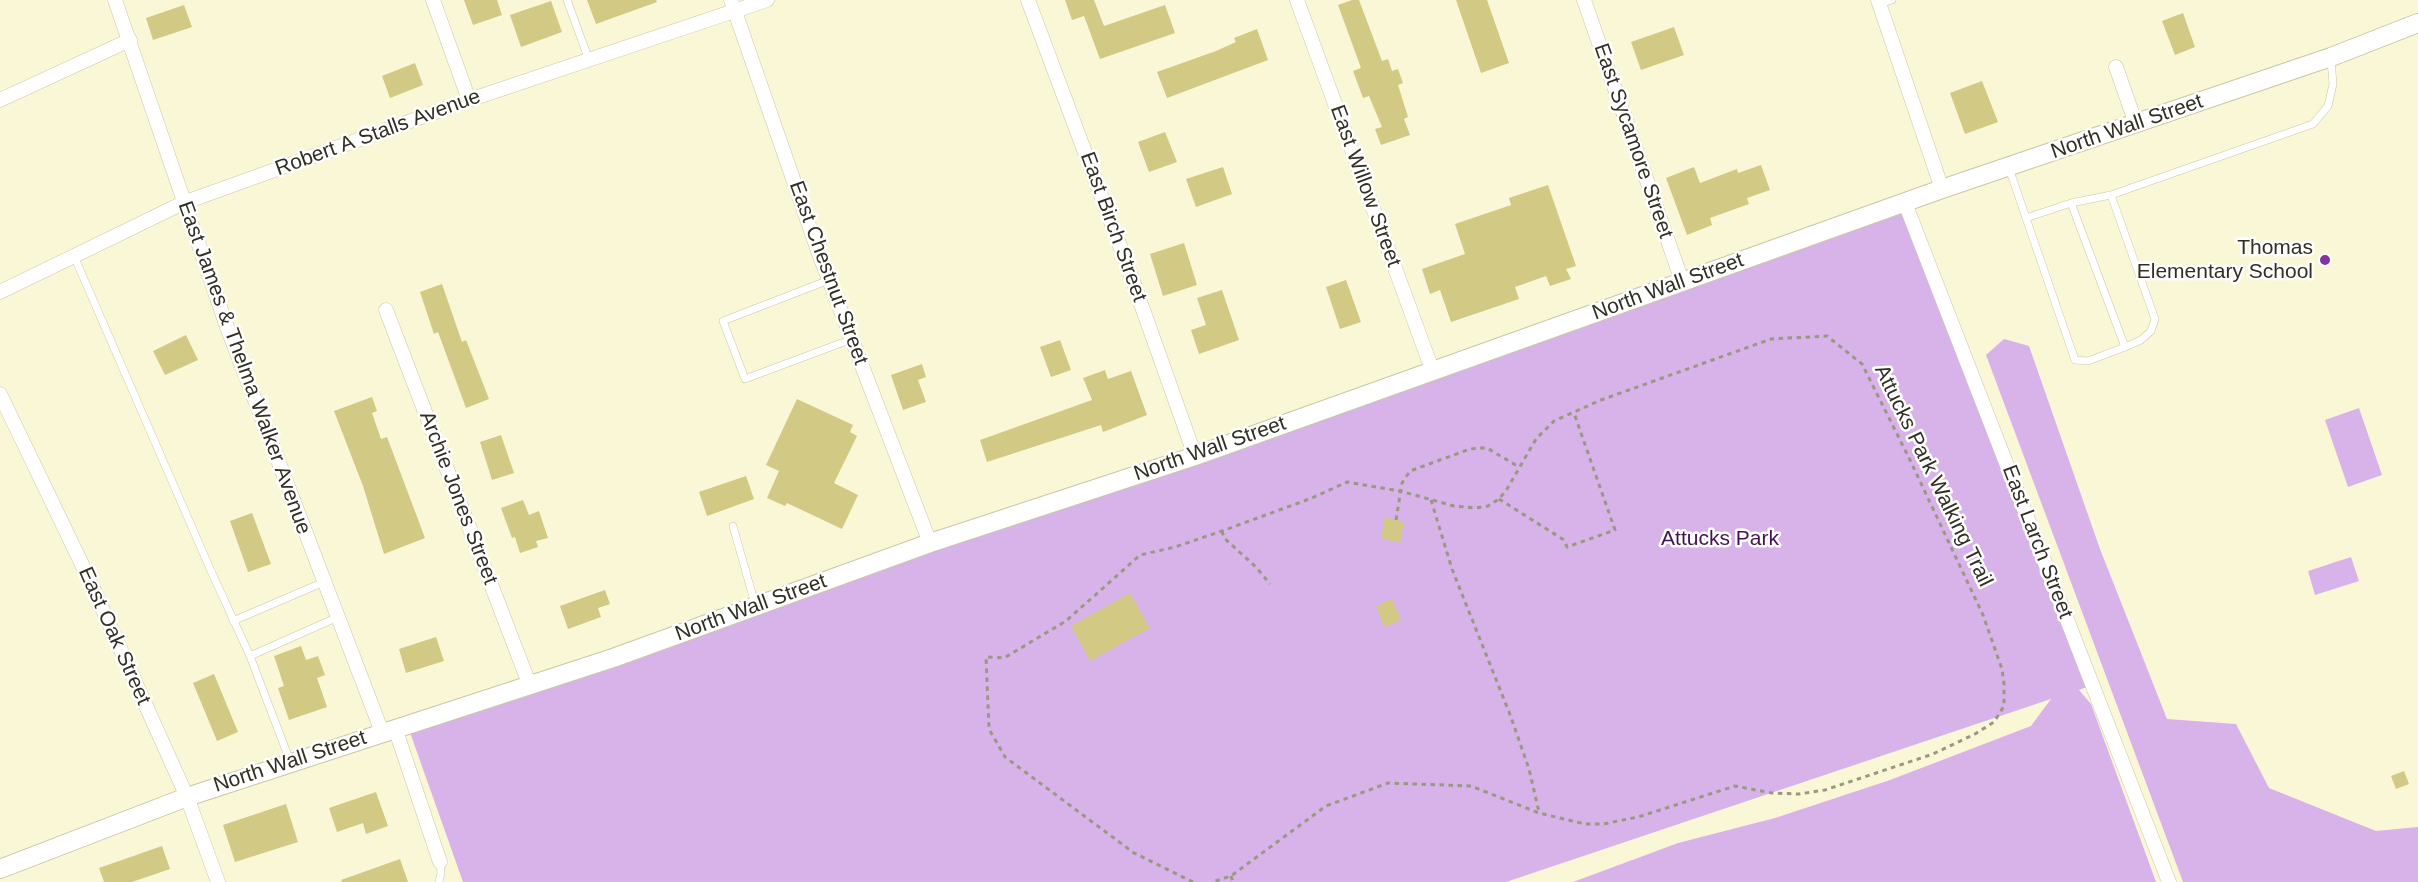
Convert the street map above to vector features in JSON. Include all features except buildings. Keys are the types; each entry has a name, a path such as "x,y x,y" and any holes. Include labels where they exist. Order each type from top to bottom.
{"street":[{"name":"East James & Thelma Walker Avenue","path":"115,0 227,327 338,618 388,730 440,862"},
{"path":"433,0 469,100"},
{"name":"Robert A Stalls Avenue","path":"0,292 183,203 469,100 589,60 733,6 767,0"},
{"name":"East Birch Street","path":"1028,0 1129,270 1195,456"},
{"name":"East Willow Street","path":"1297,0 1433,372"},
{"name":"East Sycamore Street","path":"1584,0 1682,281"},
{"path":"1883,1 1942,189"},
{"name":"East Chestnut Street","path":"733,6 830,280 930,543"},
{"name":"North Wall Street","path":"0,869 187,797 613,658 930,543 1195,456 1942,189 2331,57 2418,22"},
{"path":"0,100 130,40"},
{"path":"2116,66 2136,124"},
{"name":"East Larch Street","path":"1905,203 2169,882"},
{"name":"Archie Jones Street","path":"386,310 530,686"},
{"name":"East Oak Street","path":"0,394 89,579 187,797 218,882"}],"lane":[{"path":"567,0 589,60"},
{"path":"2026,218 2071,203 2111,195 2313,124 2328,106 2332,84 2331,57"},
{"path":"2009,168 2075,360 2088,361 2141,340 2151,331 2155,319 2111,195"},
{"path":"2071,203 2125,347"},
{"path":"74,256 250,656 290,762"},
{"path":"830,280 723,321 746,379 852,339"},
{"path":"733,526 756,606"},
{"path":"233,621 324,582"},
{"path":"250,656 338,618"},
{"path":"439,882 440,862"}],"path":[{"name":"Attucks Park Walking Trail","path":"1212,882 1231,876 1326,806 1388,783 1471,786 1539,813 1584,824 1604,824 1638,817 1735,786 1799,794 1825,790 1923,757 1964,739 1994,722 2004,706 2002,669 1983,615 1921,482 1862,364 1827,336 1771,339 1600,400 1554,421 1536,439 1499,499"},
{"path":"1192,882 1134,854 1005,757 989,729 986,657 1004,658 1066,621 1140,555 1175,547 1222,531 1312,498 1347,482 1476,508 1488,506 1499,499 1564,540 1567,547 1615,530 1574,413"},
{"path":"1395,520 1400,491 1406,474 1410,471 1470,449 1487,448 1519,467"},
{"path":"1431,500 1452,569 1522,748 1539,813"},
{"path":"1222,531 1224,538 1256,567 1270,584"},
{"path":"1231,876 1233,882"}],"green space":[{"name":"Attucks Park","path":"1905,203 2092,685 2079,690 2091,704 2156,882 1573,882 1678,843 1775,818 1890,780 2031,726 2051,699 1506,882 463,882 407,724"},
{"path":"2004,339 2029,346 2100,549 2167,719 2236,724 2269,788 2376,831 2418,827 2418,882 2183,882 1986,355"},
{"path":"2359,408 2382,475 2348,487 2325,420"},
{"path":"2351,557 2359,581 2315,595 2308,571"}],"place":[{"name":"Thomas Elementary School","path":"2325,260"}]}
